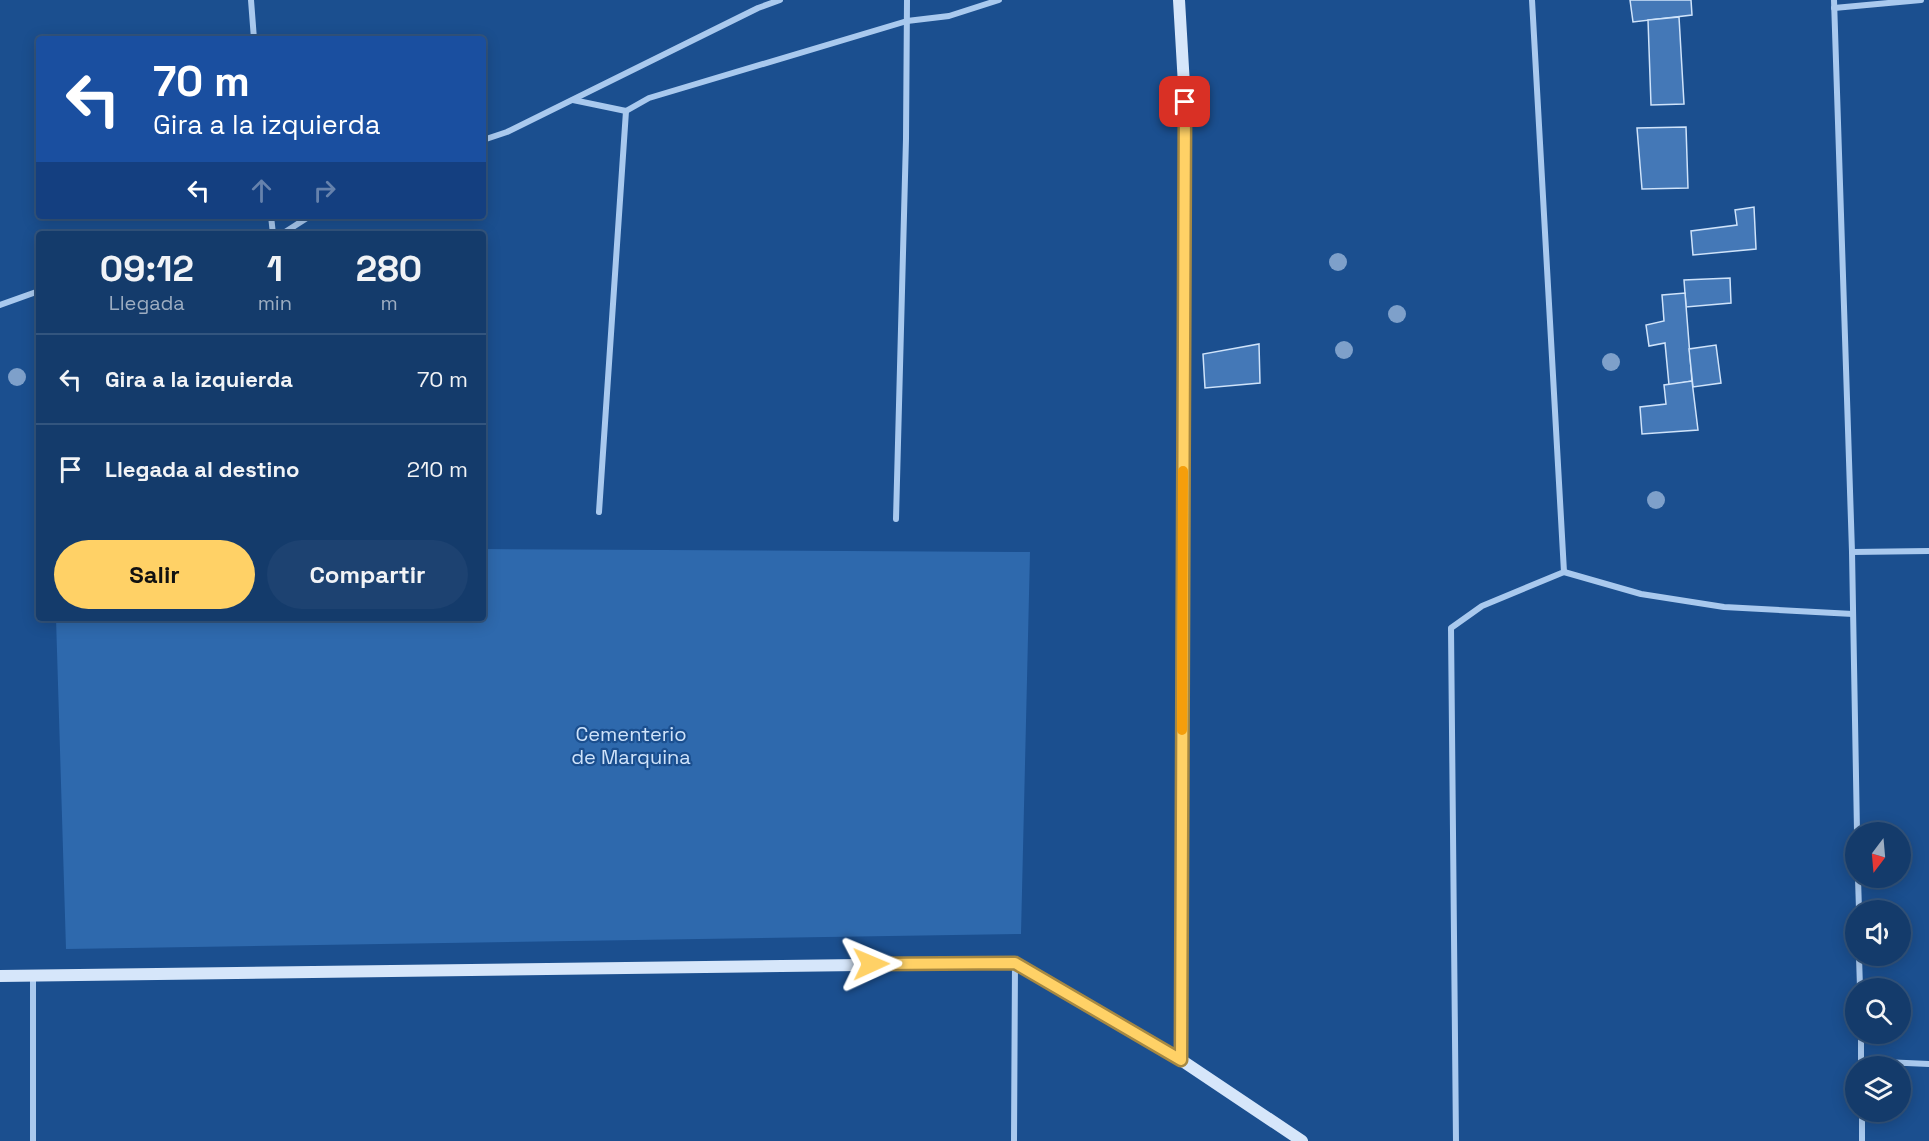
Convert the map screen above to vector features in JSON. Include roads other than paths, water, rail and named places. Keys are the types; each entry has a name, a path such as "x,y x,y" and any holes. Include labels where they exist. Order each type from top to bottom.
{"street":[{"path":"250,0 254,36"},
{"path":"757,0 758,8"},
{"path":"486,139 507,132 758,8 780,0"},
{"path":"896,519 907,0"},
{"path":"573,100 627,111 649,98 907,21 949,16 999,0"},
{"path":"1179,0 1185,102 1181,1060"},
{"path":"1532,0 1564,572"},
{"path":"1834,0 1852,552 1857,822"},
{"path":"1834,8 1921,0"},
{"path":"599,512 627,111"},
{"path":"287,231 305,219"},
{"path":"0,304 36,292"},
{"path":"1852,552 1929,551"},
{"path":"1456,1141 1451,628 1482,606 1564,572 1641,594 1724,607 1853,614"},
{"path":"1014,1141 1015,963"},
{"path":"0,976 1015,963 1181,1060 1302,1141"},
{"path":"33,976 33,1141"},
{"path":"1911,1064 1929,1064"},
{"path":"1862,1122 1862,1141"}],"park label":[{"name":"Cementerio de Marquina","path":"631,746"}]}
